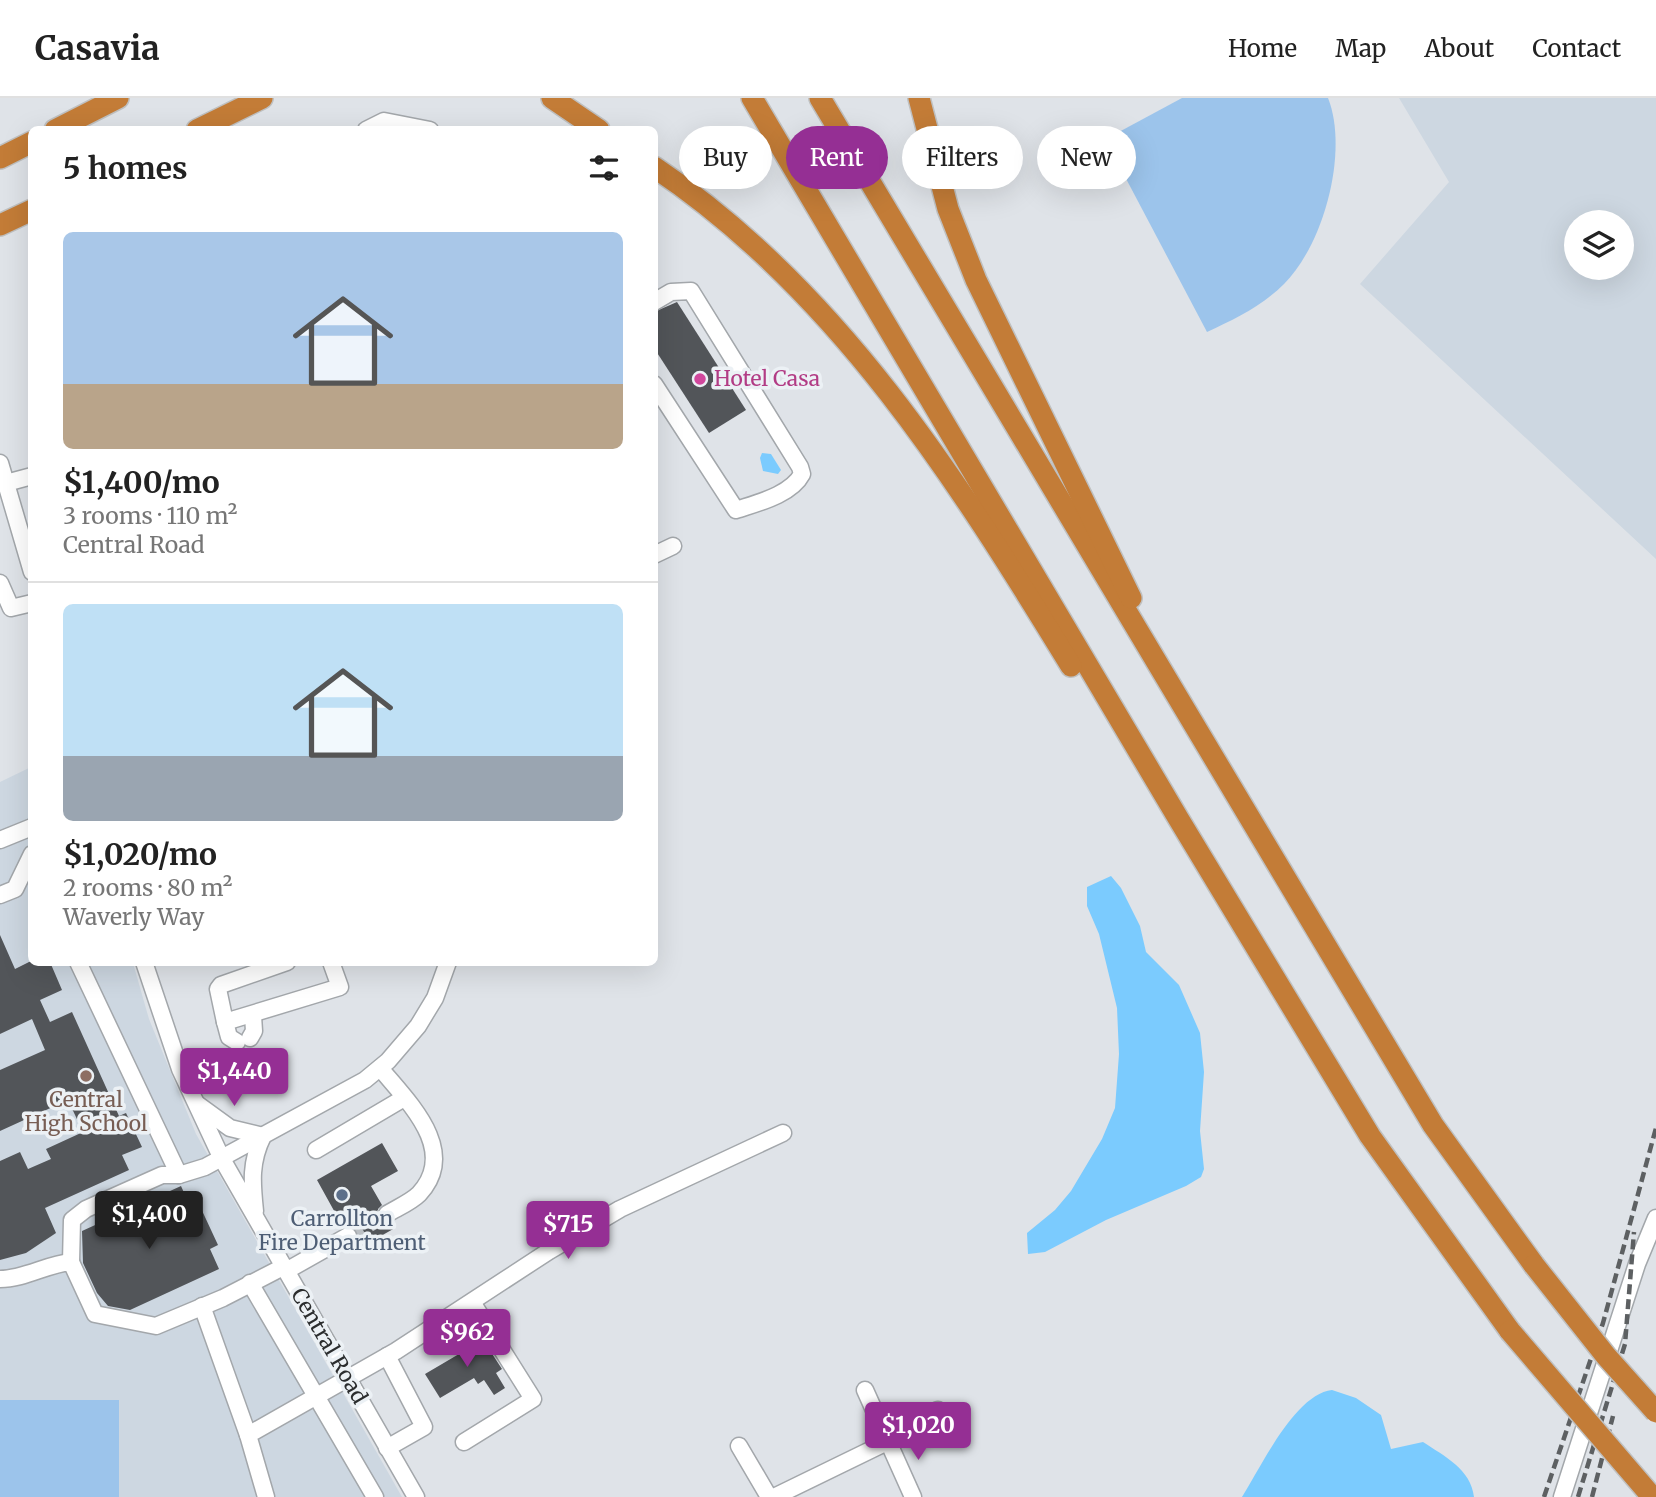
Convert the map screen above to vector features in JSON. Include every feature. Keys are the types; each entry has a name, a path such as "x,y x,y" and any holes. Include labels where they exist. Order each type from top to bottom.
{"highway":[{"path":"62,126 100,103 118,98"},
{"path":"220,125 262,98"},
{"path":"552,98 593,126"},
{"path":"752,98 1178,818 1370,1136 1510,1331 1651,1494"},
{"path":"820,98 1433,1125 1534,1265 1606,1356 1656,1412"},
{"path":"919,98 944,197 975,280 1118,568 1167,680"},
{"path":"0,158 28,144"},
{"path":"658,170 759,250 802,291 869,365 926,442 1018,580 1118,743 1178,818"},
{"path":"0,225 28,212"}],"street":[{"path":"374,126 384,121 399,126"},
{"path":"658,300 671,292 691,291 800,467 802,474 799,479 769,499 736,510 658,390"},
{"path":"0,463 6,483 7,516 28,563"},
{"path":"6,483 28,477"},
{"path":"658,553 673,546"},
{"path":"0,583 11,608 28,604"},
{"path":"0,840 28,829"},
{"path":"0,895 15,889 28,862"},
{"path":"80,966 179,1175"},
{"name":"Central Road","path":"145,966 167,1036 222,1159 416,1497"},
{"path":"253,1016 254,1031 244,1040 229,1037 218,989 222,985 276,966"},
{"path":"225,1022 253,1016 340,987 332,966"},
{"path":"348,1236 284,1269 156,1326 95,1314 71,1262 72,1220 86,1209 162,1175 179,1175 222,1159 356,1085 380,1068 406,1044 418,1026 435,998 447,966"},
{"path":"380,1068 429,1132 433,1164 418,1195 387,1214"},
{"path":"316,1150 404,1098"},
{"path":"195,1103 230,1128 263,1136"},
{"path":"247,1436 318,1398 620,1209 783,1133"},
{"path":"256,1219 251,1173 263,1136"},
{"path":"1562,1497 1637,1264 1656,1218"},
{"path":"0,1279 12,1279 55,1263 71,1262"},
{"path":"250,1283 375,1497"},
{"path":"464,1442 533,1399 472,1302"},
{"path":"202,1306 267,1497"},
{"path":"387,1356 424,1427 387,1448"},
{"path":"865,1390 913,1497"},
{"path":"739,1446 771,1497 939,1410"}],"shaded area":[{"path":"1182,98 1328,98 1334,120 1336,144 1329,196 1311,246 1284,284 1267,299 1207,332 1131,189 1136,189 1136,126 1130,126"},
{"path":"1399,98 1656,98 1656,559 1360,284 1449,182"},
{"path":"762,453 771,454 781,470 778,474 763,471 760,458"},
{"name":"Central High School","path":"28,768 28,966 134,966 149,1019 196,1134 402,1497 0,1497 0,782"},
{"path":"1111,876 1121,888 1140,926 1146,952 1179,985 1200,1033 1204,1072 1200,1131 1204,1169 1201,1177 1186,1186 1106,1220 1045,1252 1028,1254 1027,1233 1055,1210 1071,1191 1102,1139 1115,1108 1119,1054 1117,1008 1099,934 1087,906 1087,887"},
{"path":"1332,1390 1356,1398 1381,1415 1391,1449 1423,1442 1448,1458 1468,1479 1474,1497 1242,1497 1292,1418 1305,1404"},
{"path":"0,1400 119,1400 119,1497 0,1497"}],"building":[{"name":"Hotel Casa","path":"677,302 746,410 709,433 658,354 658,310"},
{"path":"0,935 15,969 28,962 28,966 52,966 62,990 40,1000 50,1022 72,1012 119,1116 126,1113 142,1147 122,1155 129,1170 45,1208 56,1233 26,1253 0,1260 0,1161 20,1152 28,1169 51,1159 46,1149 83,1132 68,1100 0,1131 0,1070 45,1050 32,1019 0,1034"},
{"name":"Carrollton Fire Department","path":"382,1143 398,1171 371,1186 382,1205 378,1209 378,1219 382,1223 392,1223 395,1228 356,1250 353,1245 357,1241 357,1231 353,1227 343,1227 317,1180"},
{"path":"181,1186 190,1206 198,1202 218,1245 210,1249 219,1269 130,1310 108,1306 97,1293 83,1263 82,1231"},
{"path":"479,1334 502,1369 496,1373 505,1388 494,1395 484,1380 478,1384 474,1378 440,1398 425,1374 459,1354 455,1348"}],"tunnel":[{"path":"348,1236 387,1214"}],"railway":[{"path":"1544,1497 1603,1323 1656,1128"},
{"path":"1578,1497 1625,1344 1634,1232"},
{"path":"1592,1497 1613,1416"}],"place":[{"name":"Hotel Casa","path":"700,379"},
{"name":"Central High School","path":"86,1076"},
{"name":"Carrollton Fire Department","path":"342,1195"}]}
